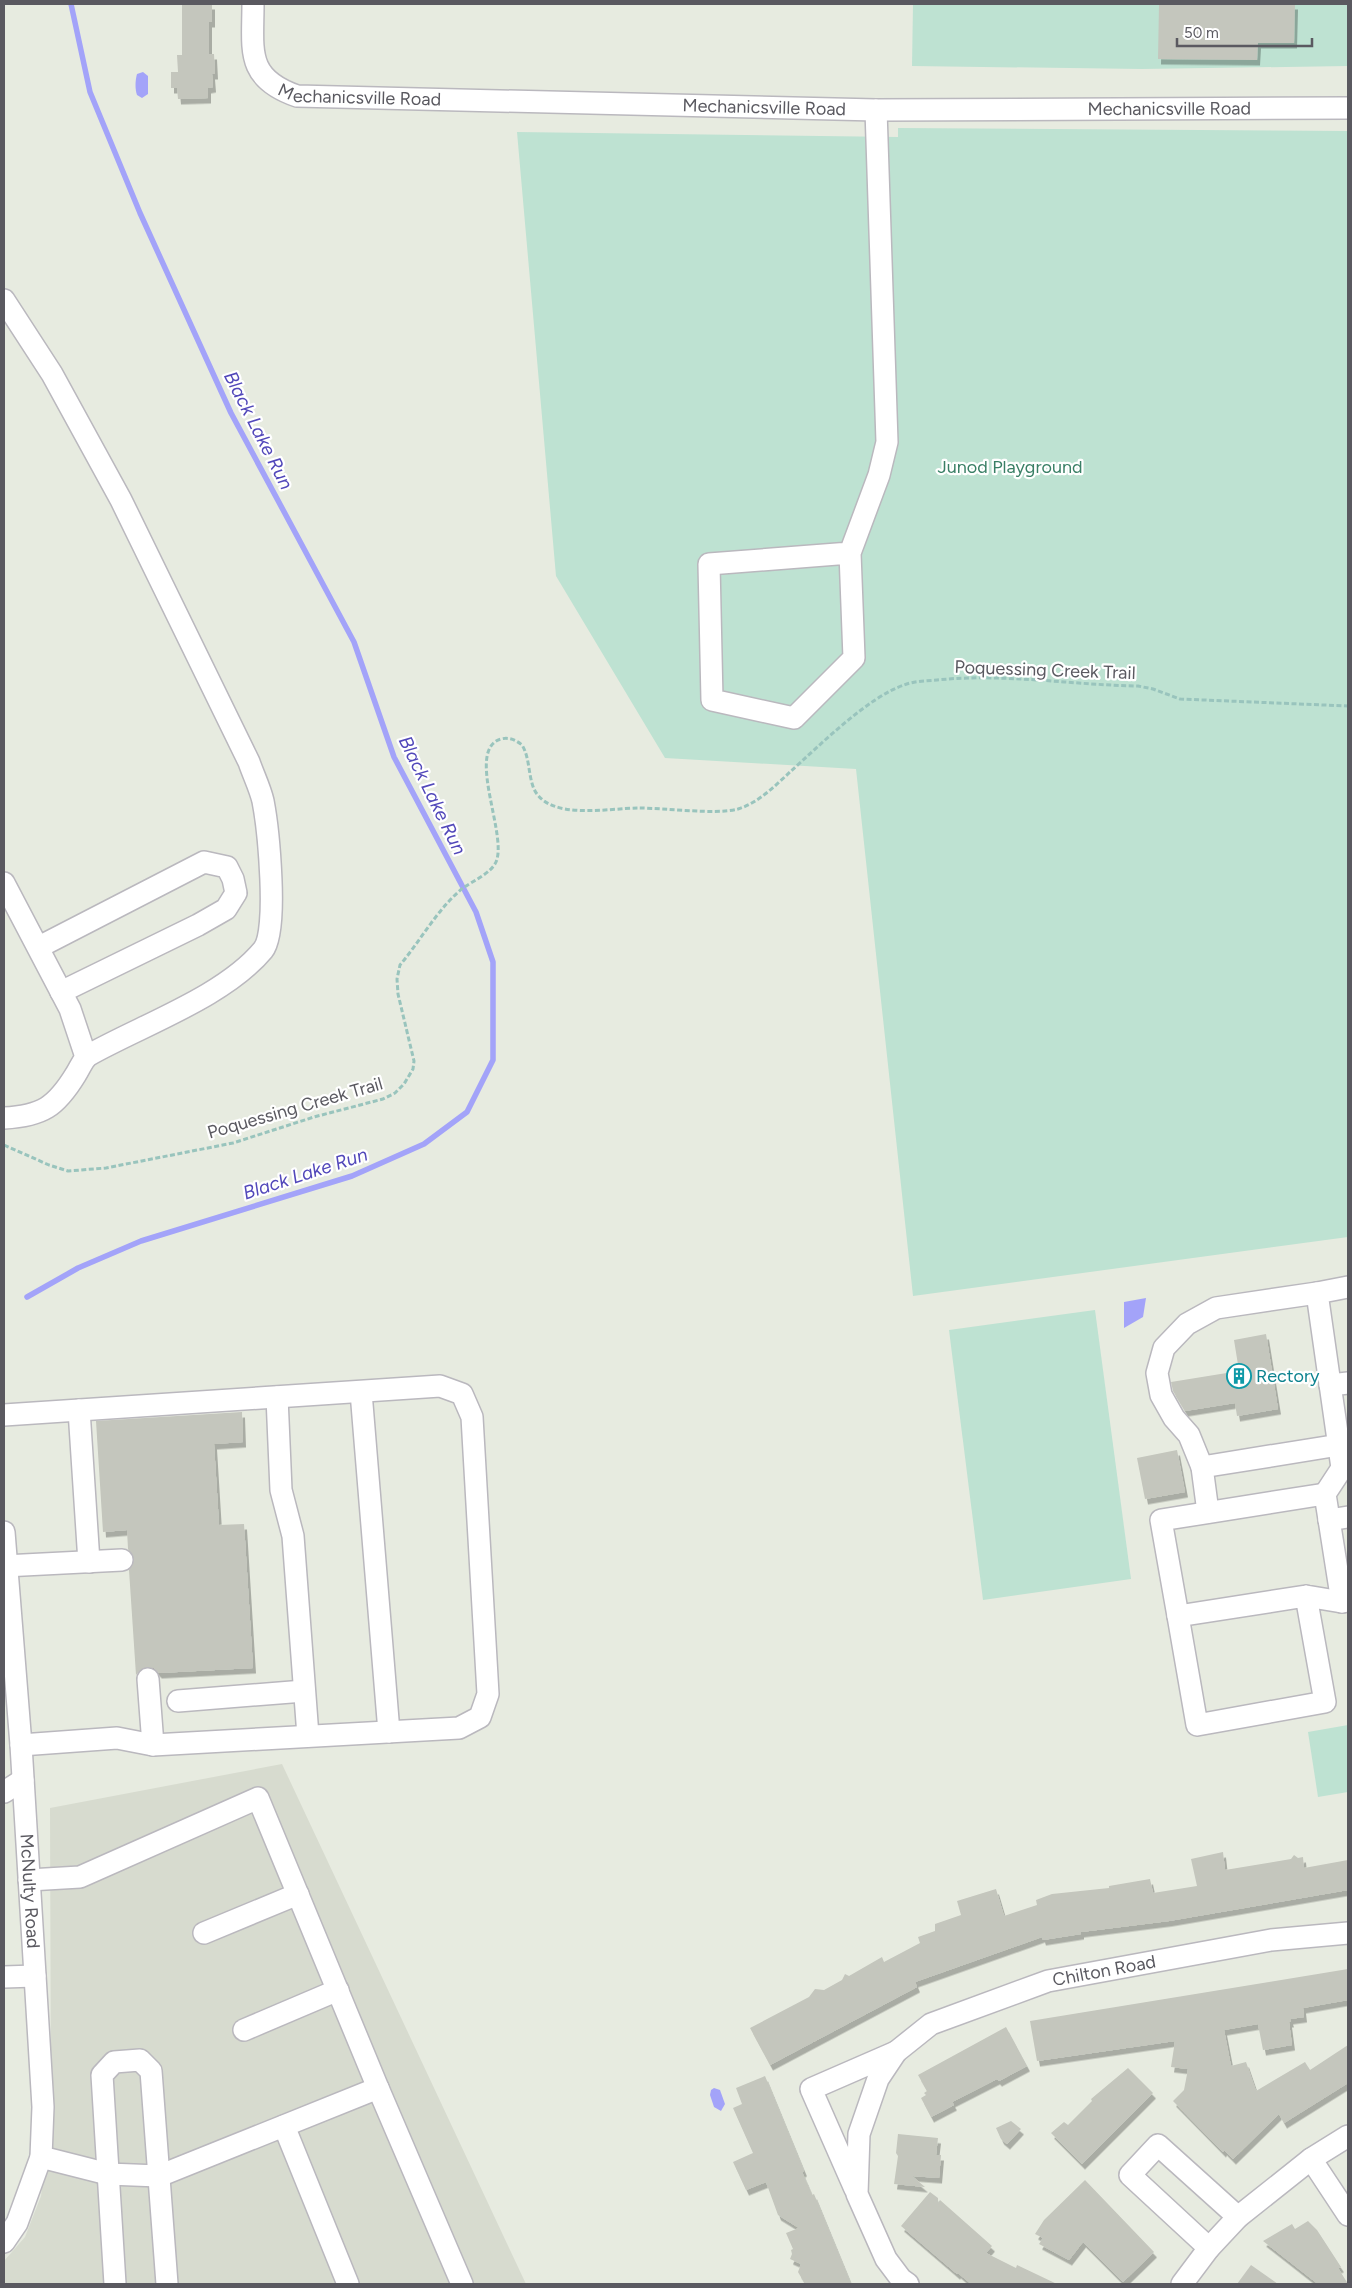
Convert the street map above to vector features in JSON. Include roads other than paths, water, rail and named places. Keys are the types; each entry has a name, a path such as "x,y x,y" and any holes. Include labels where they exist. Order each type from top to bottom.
{"street":[{"name":"Mechanicsville Road","path":"253,4 253,58 258,71 280,90 297,96 876,110 1348,108"},
{"path":"850,553 709,564 712,700 794,718 854,658 850,553 879,475 887,442 876,110"},
{"path":"4,300 52,374 121,500 245,753 262,800 270,856 271,922 264,949 224,985 86,1057 68,1086 52,1106 25,1117 4,1118"},
{"path":"39,947 204,862 227,867 233,879 236,893 226,909 198,925 61,992"},
{"path":"4,883 70,1009 86,1057"},
{"path":"1208,1512 1202,1466 1189,1435 1174,1418 1161,1396 1157,1373 1164,1348 1187,1324 1216,1308 1348,1287"},
{"path":"1306,1596 1325,1702 1197,1725 1161,1520 1325,1494 1345,1468 1339,1445 1342,1420 1339,1384 1317,1293"},
{"path":"4,1415 440,1386 462,1394 472,1417 488,1694 480,1717 459,1728 153,1745 117,1738 21,1744"},
{"path":"361,1392 389,1732"},
{"path":"277,1397 281,1490 293,1536 308,1736"},
{"path":"79,1410 89,1562"},
{"path":"1202,1466 1339,1445"},
{"path":"1178,1616 1306,1596 1345,1601 1339,1519 1325,1494"},
{"name":"McNulty Road","path":"4,1532 5,1566 21,1744 43,2107 40,2157 17,2223 4,2242"},
{"path":"5,1566 122,1560"},
{"path":"148,1679 153,1745"},
{"path":"178,1701 304,1691"},
{"path":"4,1792 23,1780"},
{"path":"29,1880 80,1877 258,1798 378,2088 462,2284"},
{"path":"204,1933 298,1894"},
{"name":"Chilton Road","path":"891,2060 931,2024 1048,1981 1271,1940 1348,1933"},
{"path":"4,1977 35,1976"},
{"path":"244,2030 338,1990"},
{"path":"115,2284 102,2076 114,2062 140,2060 151,2071 167,2284"},
{"path":"857,2194 859,2134 878,2079 891,2060"},
{"path":"891,2060 811,2089 886,2259 901,2279 908,2284"},
{"path":"40,2157 108,2174 159,2176 378,2088"},
{"path":"284,2126 348,2284"},
{"path":"1182,2284 1208,2248 1238,2217 1315,2157 1348,2136"},
{"path":"1208,2248 1130,2176 1158,2145 1238,2217"},
{"path":"1315,2157 1348,2215"}],"water":[{"path":"143,72 148,76 148,94 142,98 137,95 136,82 137,74"},
{"path":"1146,1298 1143,1317 1124,1328 1124,1302"},
{"path":"714,2088 720,2090 725,2104 721,2111 714,2107 710,2095 711,2090"}],"waterway":[{"name":"Black Lake Run","path":"27,1297 78,1268 141,1241 352,1176 424,1144 467,1112 493,1060 493,962 476,912 394,757 354,642 231,413 140,213 90,92 71,4"}],"place":[{"name":"Rectory","path":"1239,1376"}],"park label":[{"name":"Junod Playground","path":"1010,467"}]}
